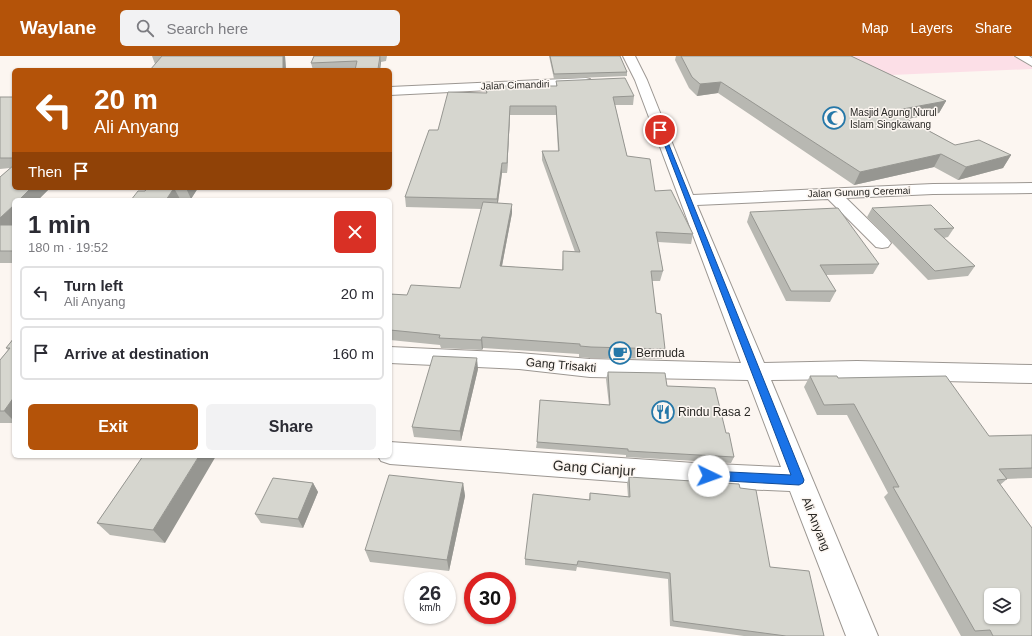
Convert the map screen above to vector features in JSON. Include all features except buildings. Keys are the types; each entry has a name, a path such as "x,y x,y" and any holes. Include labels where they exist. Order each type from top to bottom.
{"street":[{"name":"Ali Anyang","path":"629,56 633,80 687,200 862,636"},
{"path":"1021,56 1032,63"},
{"name":"Jalan Cimandiri","path":"392,91 595,82"},
{"name":"Jalan Gunung Ceremai","path":"687,200 933,189 1032,188"},
{"path":"832,193 882,243"},
{"name":"Gang Trisakti","path":"392,355 518,361 590,368 757,372 857,370 1032,374"},
{"name":"Gang Cianjur","path":"392,453 694,475 799,480"}],"shaded area":[{"path":"825,56 1013,56 1032,67 1032,69 845,77"}],"place":[{"name":"Masjid Agung Nurul Islam Singkawang","path":"834,118"},
{"name":"Bermuda","path":"620,353"},
{"name":"Rindu Rasa 2","path":"663,412"}],"route":[{"path":"660,130 799,480 709,476"}]}
